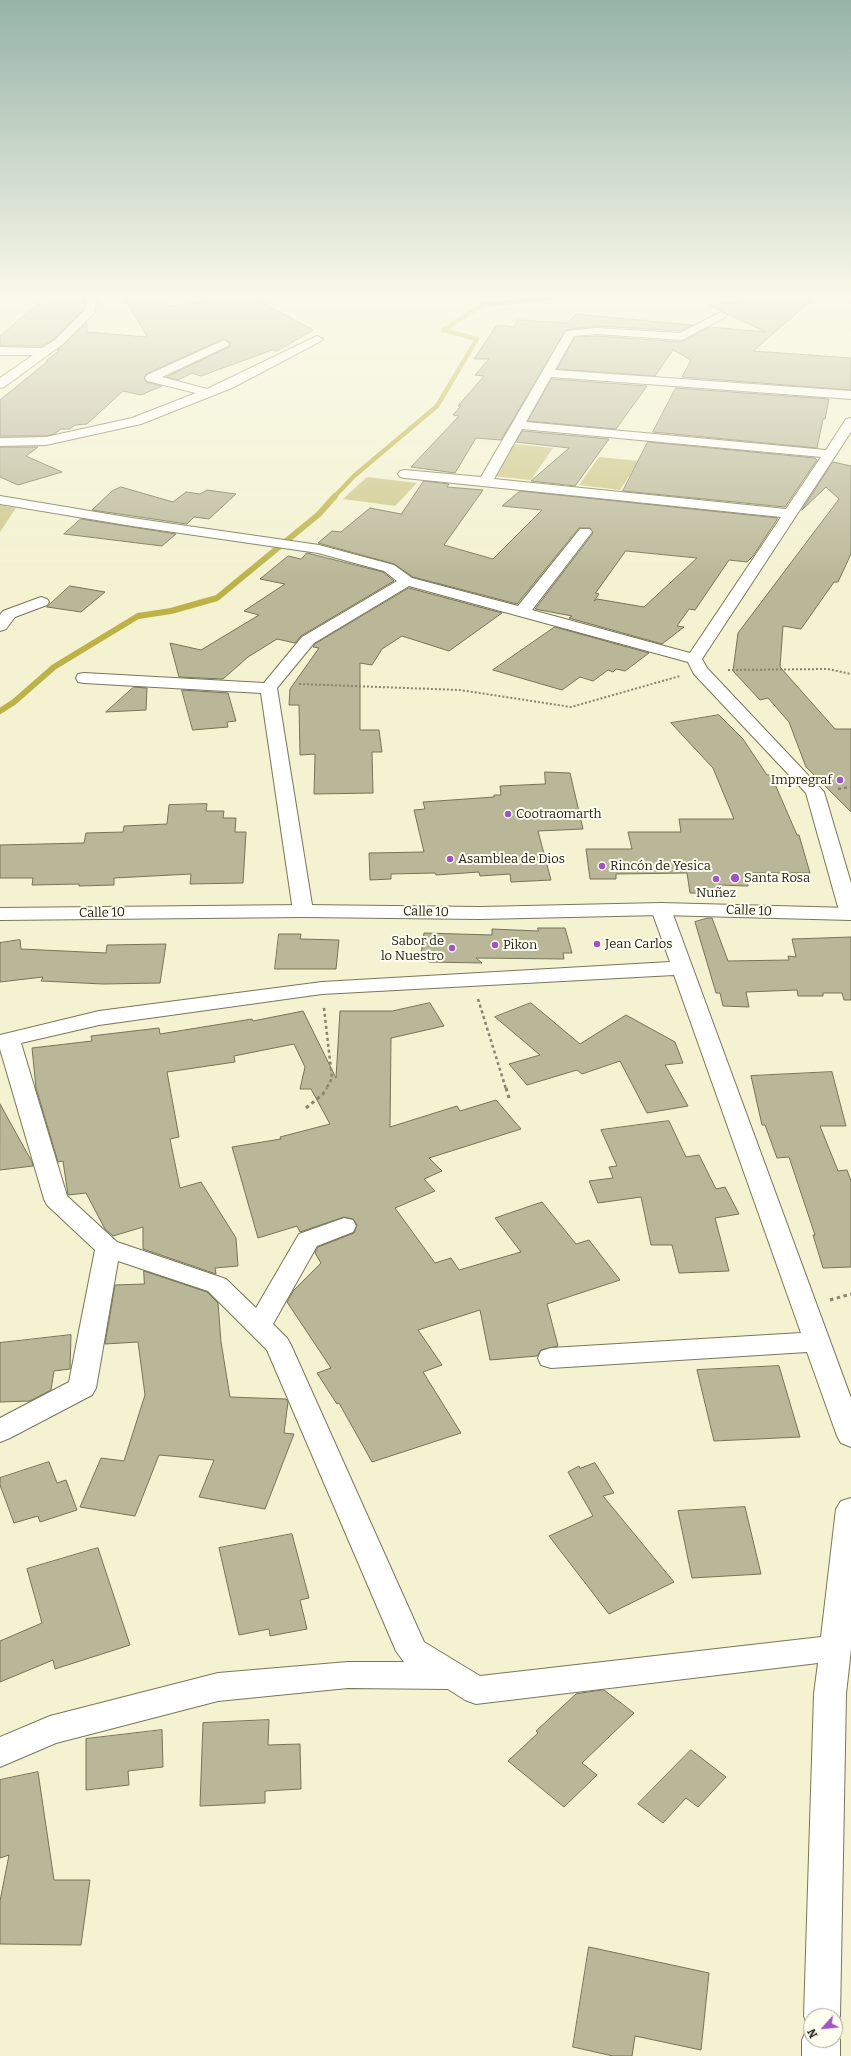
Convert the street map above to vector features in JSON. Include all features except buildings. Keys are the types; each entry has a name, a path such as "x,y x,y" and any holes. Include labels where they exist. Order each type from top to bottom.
{"street":[{"path":"197,390 209,393"},
{"path":"0,442 46,441 136,421 216,390"},
{"path":"485,482 538,390"},
{"path":"781,390 851,395"},
{"path":"518,425 830,454"},
{"path":"697,664 790,514 850,425"},
{"path":"405,474 790,514"},
{"path":"0,500 140,523 319,549 389,568 407,580 522,612 697,664 815,792 850,914"},
{"path":"522,612 585,532"},
{"path":"303,911 270,686 308,640 407,580"},
{"path":"0,626 9,614 41,602"},
{"path":"84,678 270,686"},
{"path":"660,909 851,1436"},
{"name":"Calle 10","path":"0,914 303,911 480,913 660,909 850,914"},
{"path":"682,968 322,988 99,1018 5,1041 56,1199 108,1248 217,1285 278,1345 412,1651 476,1690 836,1648"},
{"path":"259,1326 308,1240 344,1226"},
{"path":"0,1431 82,1388 108,1248"},
{"path":"551,1358 817,1342"},
{"path":"822,2008 830,1694 851,1509"},
{"path":"0,1753 50,1730 218,1687 348,1675 453,1676"}],"path":[{"path":"270,686 460,690 571,707 697,664 828,669 851,674"},
{"path":"472,979 509,1098"},
{"path":"306,1108 322,1094 332,1078 322,988"}],"shaded area":[{"path":"514,444 553,448 531,480 491,476"},
{"path":"599,457 639,461 620,490 579,485"},
{"path":"367,477 417,483 395,506 343,499"},
{"path":"0,505 16,508 0,532"}],"waterway":[{"path":"334,497 354,476 437,406 447,390"},
{"path":"0,711 14,702 54,667 138,616 171,611 217,598 319,514 335,496"}],"place":[{"name":"Impregraf","path":"840,780"},
{"name":"Cootraomarth","path":"508,814"},
{"name":"Asamblea de Dios","path":"450,859"},
{"name":"Rincón de Yesica","path":"602,866"},
{"name":"Santa Rosa","path":"735,878"},
{"name":"Nuñez","path":"716,879"},
{"name":"Jean Carlos","path":"597,944"},
{"name":"Pikon","path":"495,945"},
{"name":"Sabor de lo Nuestro","path":"452,948"}]}
